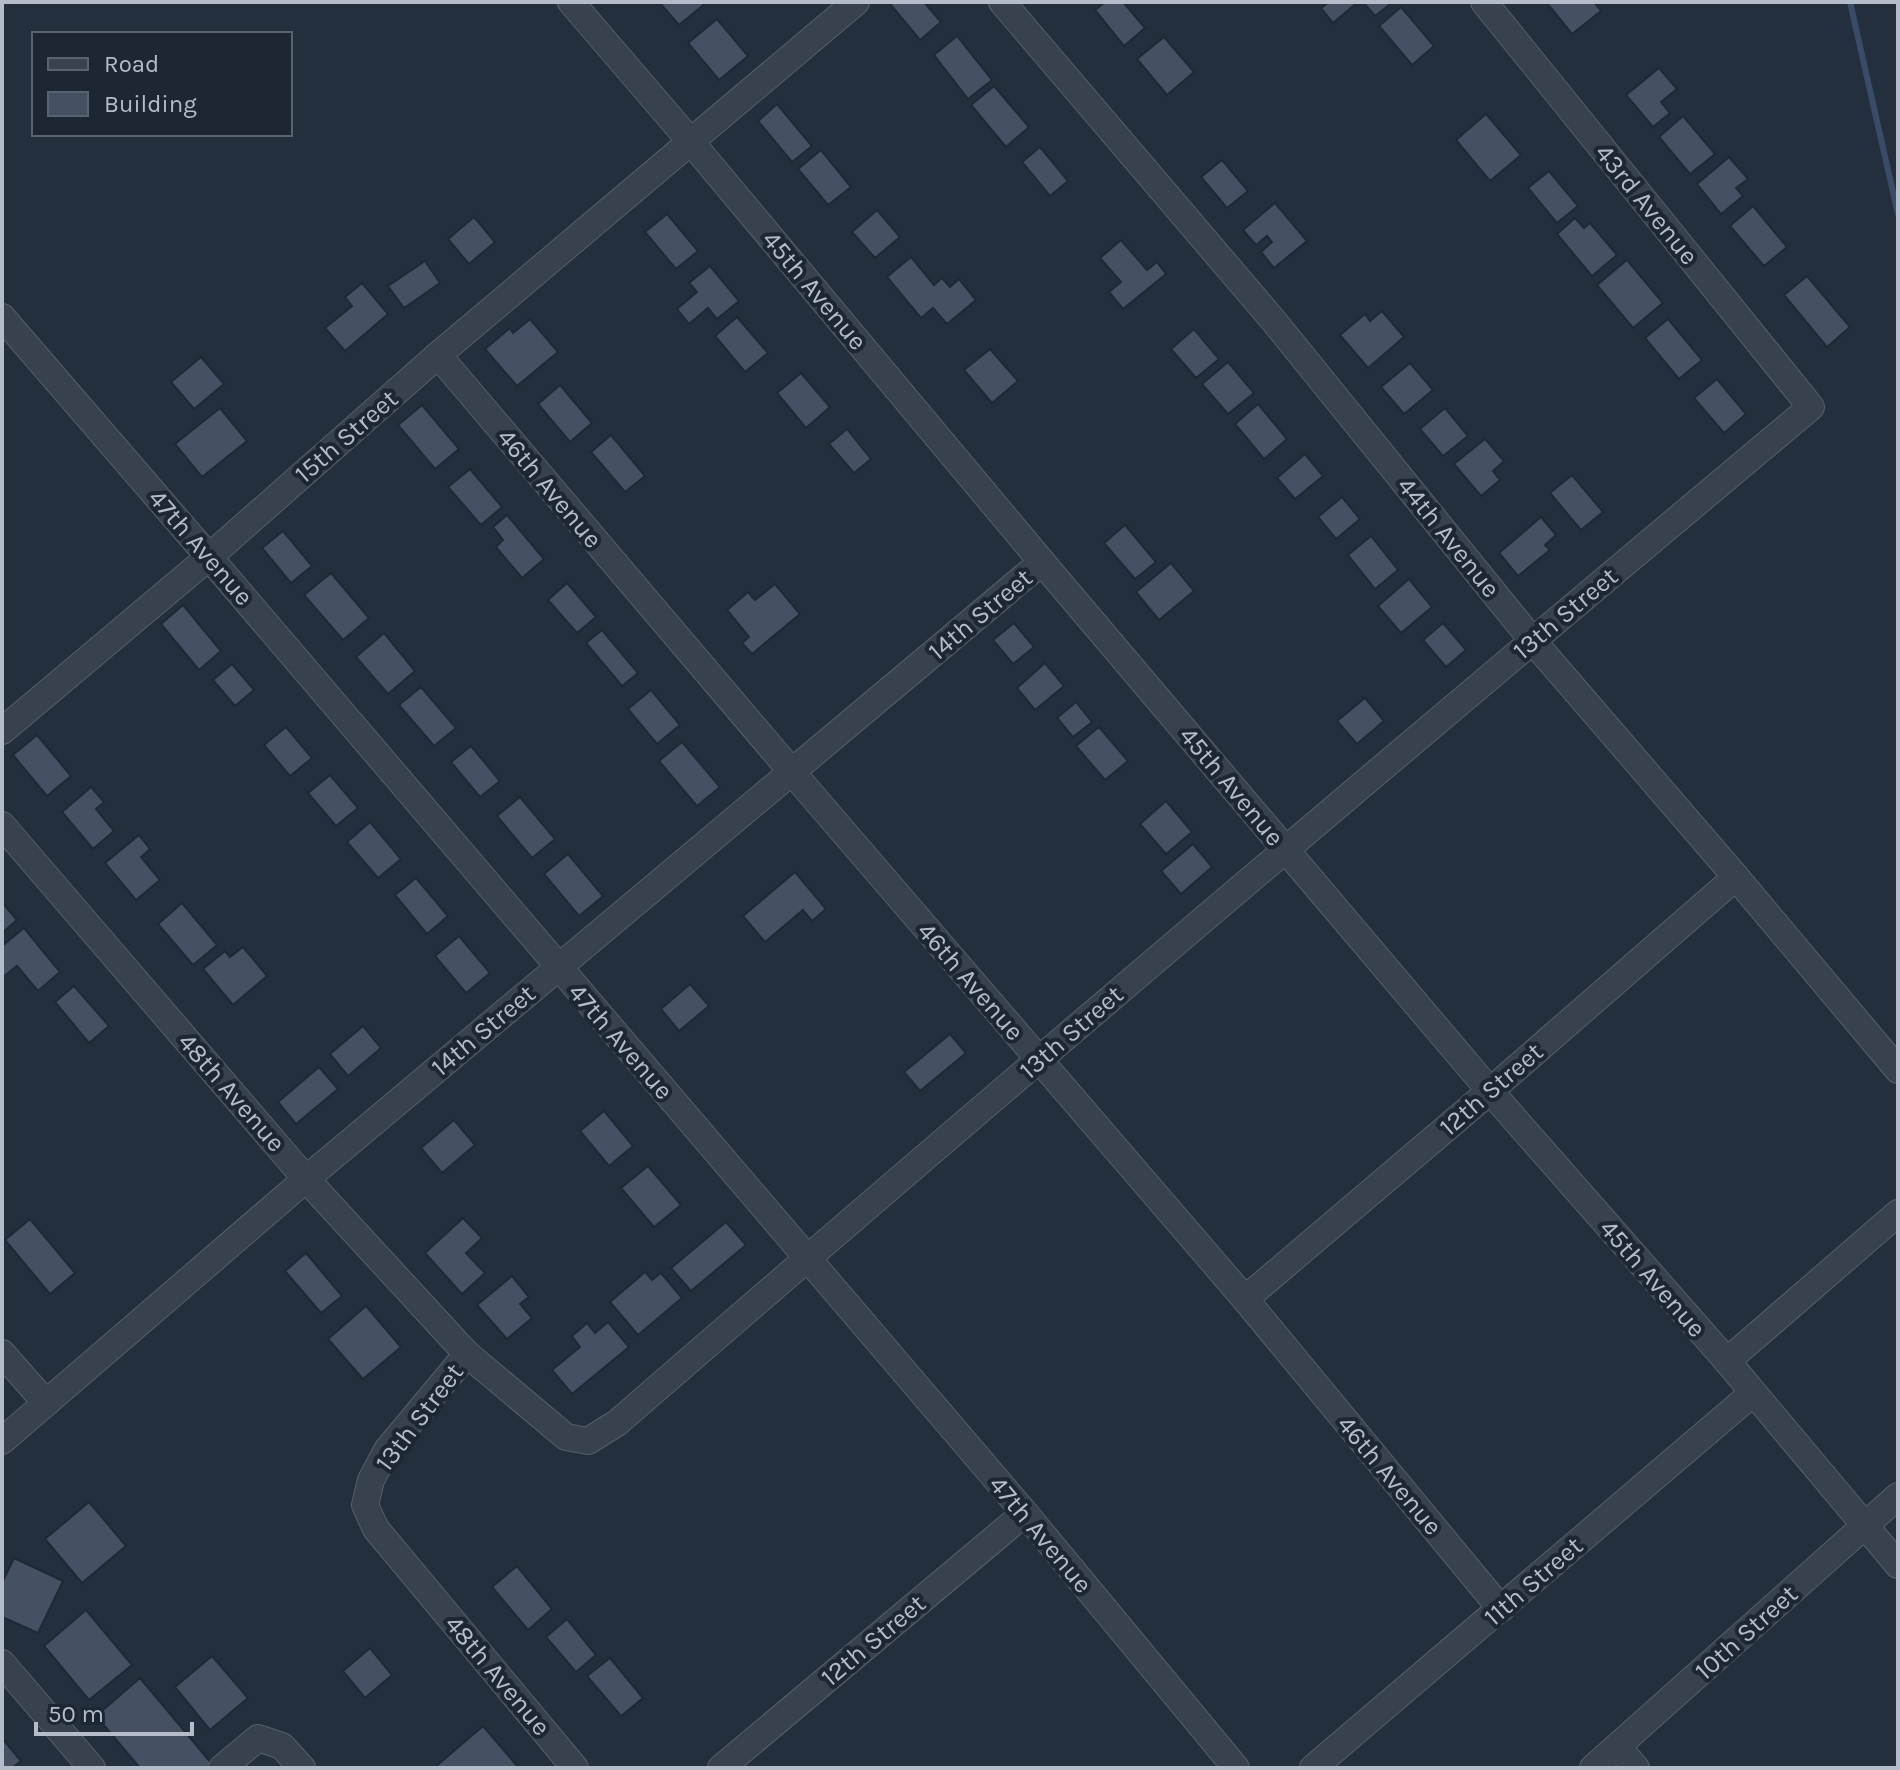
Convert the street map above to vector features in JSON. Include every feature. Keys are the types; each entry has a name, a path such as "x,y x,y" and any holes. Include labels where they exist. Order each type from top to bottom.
{"street":[{"name":"45th Avenue","path":"571,2 1490,1091 1727,1361 1898,1565"},
{"name":"15th Street","path":"2,731 209,557 438,355 856,2"},
{"name":"44th Avenue","path":"1002,2 1273,320 1532,640 1898,1070"},
{"name":"43rd Avenue","path":"1484,2 1811,407"},
{"name":"47th Avenue","path":"2,317 1025,1513 1236,1768"},
{"name":"46th Avenue","path":"438,355 1245,1299 1501,1609"},
{"name":"13th Street","path":"365,1505 371,1480 387,1450 467,1354 566,1437 588,1441 617,1423 1285,849 1811,407"},
{"name":"14th Street","path":"2,1441 306,1179 1042,562"},
{"name":"48th Avenue","path":"2,825 306,1179 467,1354"},
{"name":"12th Street","path":"1245,1299 1736,877"},
{"path":"1727,1361 1898,1213"},
{"path":"2,1353 46,1403"},
{"name":"11th Street","path":"1313,1768 1753,1393"},
{"name":"10th Street","path":"1593,1768 1898,1496"},
{"name":"48th Avenue","path":"365,1505 376,1529 575,1768"},
{"name":"12th Street","path":"721,1768 1025,1513"},
{"path":"2,1663 92,1768"},
{"path":"222,1768 258,1738 282,1746 302,1768"},
{"path":"1618,1747 1636,1768"}],"building":[{"path":"659,2 707,2 679,25"},
{"path":"924,2 941,22 920,40 890,4"},
{"path":"1105,2 1123,2 1145,28 1124,46 1095,10"},
{"path":"1329,2 1358,2 1333,23 1321,8"},
{"path":"1363,2 1393,2 1375,16"},
{"path":"1546,2 1594,2 1601,11 1572,34"},
{"path":"1401,7 1434,46 1412,65 1379,26"},
{"path":"717,19 748,56 719,80 688,43"},
{"path":"957,36 992,80 968,99 934,55"},
{"path":"1164,37 1194,72 1167,95 1137,59"},
{"path":"1659,68 1677,89 1661,102 1670,113 1653,127 1626,95"},
{"path":"994,86 1029,127 1006,147 971,105"},
{"path":"777,104 812,146 792,162 758,121"},
{"path":"1486,114 1521,155 1490,181 1456,140"},
{"path":"1683,116 1715,154 1690,174 1659,137"},
{"path":"1040,147 1068,181 1050,196 1022,162"},
{"path":"821,150 851,187 828,205 798,169"},
{"path":"1729,157 1748,179 1736,188 1743,196 1721,214 1697,184"},
{"path":"1222,160 1248,191 1227,208 1201,177"},
{"path":"1549,171 1578,206 1557,223 1528,188"},
{"path":"1275,203 1307,241 1274,268 1261,252 1272,242 1267,236 1256,245 1243,230"},
{"path":"1753,206 1787,247 1764,266 1730,226"},
{"path":"877,210 900,237 875,258 852,232"},
{"path":"667,214 698,251 676,269 645,232"},
{"path":"474,217 495,242 469,264 448,239"},
{"path":"1575,218 1584,228 1590,223 1617,255 1592,276 1557,234"},
{"path":"1121,240 1147,270 1157,262 1166,274 1123,309 1109,292 1121,282 1100,258"},
{"path":"911,257 934,285 942,278 950,287 959,279 976,300 947,324 933,308 921,318 887,277"},
{"path":"1627,260 1663,303 1633,328 1597,285"},
{"path":"425,261 440,283 404,308 388,286"},
{"path":"710,266 739,301 717,319 708,308 689,324 677,309 697,292 689,283"},
{"path":"1807,276 1850,327 1827,347 1784,295"},
{"path":"362,283 388,314 345,351 325,328 352,306 345,297"},
{"path":"1382,311 1404,337 1368,368 1340,335 1365,314 1370,321"},
{"path":"737,317 768,353 745,372 715,336"},
{"path":"530,319 558,352 517,386 485,349 510,328 513,333"},
{"path":"1668,319 1702,360 1679,379 1645,338"},
{"path":"1194,329 1219,359 1196,378 1171,349"},
{"path":"990,349 1018,381 992,403 964,370"},
{"path":"201,357 224,384 194,409 171,382"},
{"path":"1228,362 1254,393 1228,414 1202,384"},
{"path":"1410,363 1433,390 1404,414 1381,387"},
{"path":"801,373 830,407 806,428 777,393"},
{"path":"1717,379 1746,414 1724,433 1694,398"},
{"path":"560,385 592,423 570,442 538,404"},
{"path":"1258,404 1287,439 1264,459 1235,424"},
{"path":"422,405 459,449 435,469 398,425"},
{"path":"220,408 247,441 202,477 175,444"},
{"path":"1445,408 1468,436 1443,456 1420,429"},
{"path":"847,429 871,459 854,473 829,444"},
{"path":"611,435 645,476 625,492 591,452"},
{"path":"1485,439 1504,461 1493,471 1500,480 1481,496 1454,464"},
{"path":"1305,454 1323,476 1295,499 1277,478"},
{"path":"470,469 502,507 481,525 448,487"},
{"path":"1572,475 1603,512 1581,530 1550,493"},
{"path":"1342,497 1360,519 1336,539 1318,517"},
{"path":"507,515 544,559 522,578 496,547 503,540 493,527"},
{"path":"1541,517 1556,535 1545,545 1550,550 1518,576 1499,553"},
{"path":"1125,525 1156,562 1135,579 1104,543"},
{"path":"283,531 312,566 291,583 262,548"},
{"path":"1371,536 1398,570 1375,589 1348,555"},
{"path":"1171,563 1194,591 1159,620 1136,592"},
{"path":"331,573 369,618 343,640 304,595"},
{"path":"1409,579 1432,607 1401,633 1378,606"},
{"path":"567,583 596,617 577,633 548,600"},
{"path":"775,584 800,614 752,654 742,643 749,637 727,610 748,592 755,600"},
{"path":"183,605 221,651 199,670 161,624"},
{"path":"1014,623 1034,647 1013,664 993,640"},
{"path":"1443,623 1466,650 1446,667 1423,640"},
{"path":"602,630 638,673 622,686 586,643"},
{"path":"384,633 415,671 388,694 356,657"},
{"path":"1045,663 1064,686 1035,710 1017,688"},
{"path":"232,664 254,690 235,706 213,680"},
{"path":"421,687 456,728 434,746 399,705"},
{"path":"651,690 680,725 657,744 628,709"},
{"path":"1365,698 1384,721 1357,744 1337,721"},
{"path":"1076,702 1092,722 1073,737 1057,718"},
{"path":"286,727 312,758 290,776 264,745"},
{"path":"1099,727 1128,761 1105,780 1076,746"},
{"path":"37,735 71,776 47,796 13,755"},
{"path":"682,742 720,787 697,806 659,761"},
{"path":"471,746 500,781 480,797 451,762"},
{"path":"330,775 358,808 336,826 308,793"},
{"path":"91,787 104,802 96,809 114,831 93,849 62,812"},
{"path":"520,797 555,839 532,858 497,816"},
{"path":"1166,801 1192,832 1166,854 1140,824"},
{"path":"370,822 401,859 378,878 347,842"},
{"path":"139,835 150,849 141,857 160,880 136,900 105,863"},
{"path":"1193,844 1212,867 1181,894 1161,871"},
{"path":"568,854 603,896 579,916 544,874"},
{"path":"795,872 826,909 812,921 803,910 765,942 743,916"},
{"path":"416,878 448,916 427,934 395,895"},
{"path":"2,902 17,920 2,933"},
{"path":"182,903 217,945 193,965 158,924"},
{"path":"24,928 60,972 38,991 17,966 2,978 2,946"},
{"path":"459,936 490,973 466,993 435,956"},
{"path":"243,947 267,976 233,1005 203,969 225,951 230,957"},
{"path":"690,984 709,1006 679,1031 661,1009"},
{"path":"74,986 109,1026 89,1043 55,1002"},
{"path":"363,1026 381,1048 348,1076 330,1054"},
{"path":"950,1034 966,1053 920,1091 904,1072"},
{"path":"319,1067 338,1089 296,1124 278,1102"},
{"path":"604,1111 633,1146 609,1166 580,1131"},
{"path":"454,1120 475,1145 442,1173 421,1148"},
{"path":"648,1166 681,1205 654,1227 621,1188"},
{"path":"463,1218 482,1238 466,1253 485,1273 462,1294 425,1253"},
{"path":"30,1219 75,1273 50,1294 5,1240"},
{"path":"726,1222 746,1245 691,1291 671,1268"},
{"path":"306,1253 342,1296 321,1313 285,1271"},
{"path":"645,1272 652,1280 661,1273 682,1298 638,1335 610,1302"},
{"path":"512,1276 529,1297 520,1304 532,1318 507,1339 477,1305"},
{"path":"366,1306 401,1347 363,1379 328,1339"},
{"path":"608,1322 629,1347 572,1394 552,1370 580,1347 572,1336 587,1323 595,1333"},
{"path":"89,1502 126,1546 82,1583 45,1539"},
{"path":"14,1558 63,1581 38,1633 2,1617 2,1583"},
{"path":"517,1566 552,1609 528,1630 492,1587"},
{"path":"86,1610 132,1665 89,1700 44,1646"},
{"path":"567,1619 596,1655 576,1672 546,1637"},
{"path":"370,1648 392,1675 365,1698 343,1671"},
{"path":"212,1656 248,1698 210,1730 175,1687"},
{"path":"610,1658 643,1698 621,1716 587,1676"},
{"path":"140,1678 212,1764 207,1768 140,1768 96,1716"},
{"path":"483,1726 519,1768 434,1768"},
{"path":"2,1738 21,1761 12,1768 2,1768"}],"waterway":[{"path":"1850,2 1898,214"}]}
